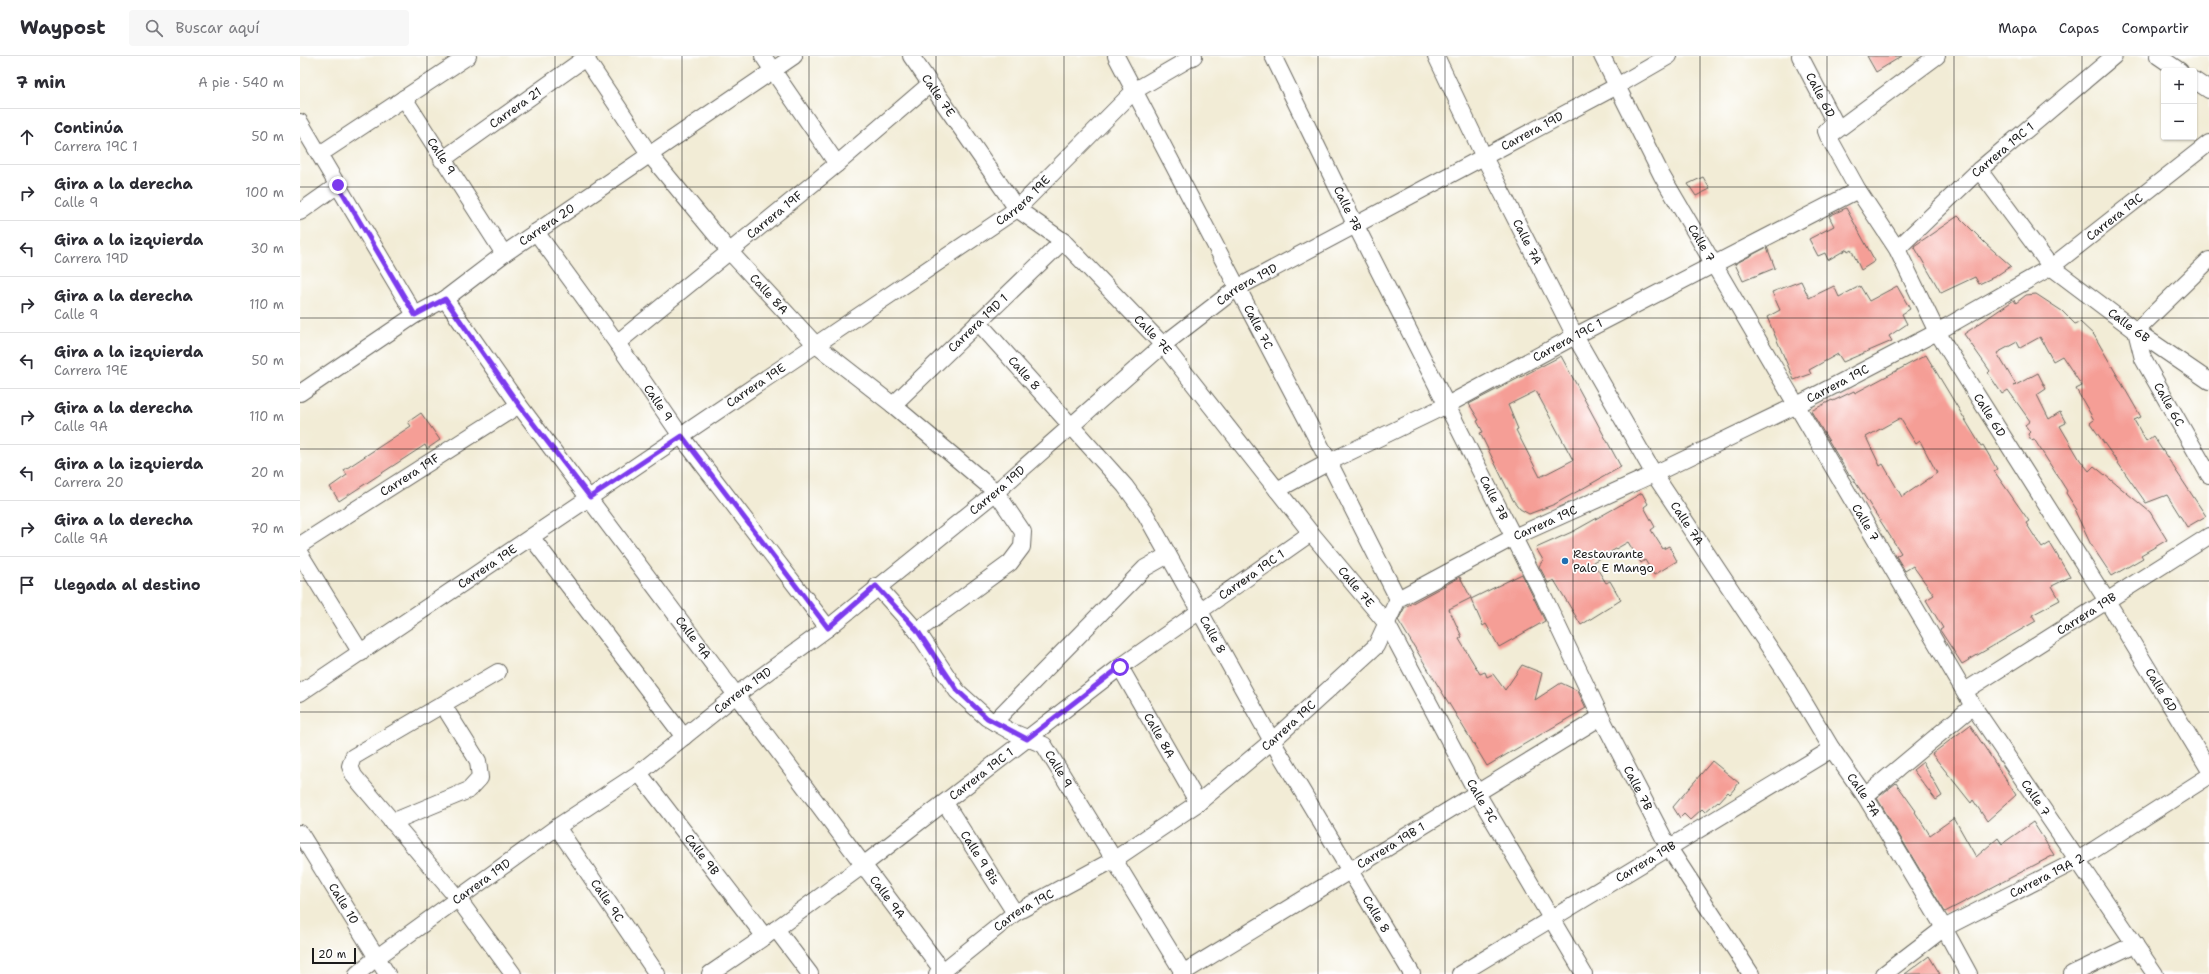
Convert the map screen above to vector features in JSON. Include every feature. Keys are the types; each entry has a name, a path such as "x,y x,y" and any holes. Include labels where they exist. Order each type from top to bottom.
{"street":[{"path":"320,154 468,56"},
{"path":"763,56 837,164"},
{"name":"Carrera 20","path":"300,393 415,315 445,299 504,254 794,56"},
{"name":"Calle 7E","path":"911,56 1017,208 1062,240 1163,345 1311,533 1387,624"},
{"name":"Calle 7C","path":"1116,56 1329,462 1398,599"},
{"name":"Carrera 19E","path":"300,693 532,538 590,497 1017,208 1134,91 1194,56"},
{"name":"Calle 7B","path":"1273,56 1356,226 1514,537 1601,717 1669,848 1750,974"},
{"name":"Calle 7A","path":"1436,56 1484,157 1575,336 1654,474 1789,677 1832,749 1865,796 1944,928 1969,974"},
{"name":"Calle 7","path":"1602,56 1662,176 1973,706 2155,974"},
{"name":"Carrera 19D","path":"357,974 376,958 459,900 557,827 639,773 736,695 828,628 876,586 996,492 1163,345 1237,288 1617,86 1669,56"},
{"name":"Calle 6D","path":"1800,56 1835,123 1826,131 1828,136 1858,190 1897,249 1938,332 2107,601 2209,770"},
{"path":"1828,136 1937,56"},
{"name":"Carrera 19C 1","path":"1897,249 1979,170 2114,56"},
{"path":"2158,56 2176,68"},
{"name":"Calle 8A","path":"586,57 650,155 730,252 816,345 893,405 996,492 1023,532 1022,547 1010,563 917,630"},
{"name":"Carrera 21","path":"442,160 586,57"},
{"path":"2197,82 2209,90"},
{"name":"Carrera 19F","path":"617,342 837,164 930,84"},
{"name":"Calle 9","path":"404,98 442,160 504,254"},
{"path":"300,122 415,315"},
{"name":"Carrera 19C","path":"941,973 1015,913 1115,860 1198,804 1272,741 1376,646 1398,599 1514,537 1654,474 1796,405 1938,332 2051,267 2209,143"},
{"path":"1979,170 2051,267"},
{"path":"300,212 338,185"},
{"name":"Carrera 19C 1","path":"1277,490 1329,462 1447,405 1575,336 1858,190"},
{"name":"Calle 9","path":"536,232 617,342 682,436 828,628"},
{"name":"Carrera 19D 1","path":"893,405 1062,240"},
{"path":"2136,331 2209,260"},
{"name":"Calle 6B","path":"2051,267 2136,331 2209,381"},
{"name":"Calle 9A","path":"445,299 519,405 590,497 941,973"},
{"name":"Calle 8","path":"978,322 1070,427 1125,486 1146,515 1272,741 1412,974"},
{"name":"Calle 6C","path":"2136,331 2143,359 2209,475"},
{"name":"Carrera 19F","path":"300,545 519,405"},
{"name":"Carrera 19C 1","path":"710,974 770,933 862,866 1120,667 1311,533"},
{"name":"Carrera 19B","path":"1965,691 2209,536"},
{"path":"532,538 684,736"},
{"path":"300,554 361,653"},
{"path":"994,722 1145,568 1168,555"},
{"name":"Calle 9","path":"876,586 917,630 957,690 994,722 1027,739 1044,745 1183,974"},
{"name":"Calle 7C","path":"1387,624 1477,793 1550,919 1584,974"},
{"name":"Calle 8A","path":"1120,667 1198,804"},
{"path":"498,672 353,757 350,766 354,776 459,900 513,974"},
{"path":"392,822 469,790 480,778 478,761 443,705"},
{"path":"1865,796 1973,706"},
{"name":"Carrera 19B 1","path":"1183,974 1601,717"},
{"name":"Carrera 19B","path":"1460,974 1832,749"},
{"name":"Calle 9B","path":"639,773 770,933 810,974"},
{"name":"Carrera 19A 2","path":"1884,974 1944,928 2078,860 2209,776"},
{"name":"Calle 9 Bis","path":"945,803 1015,913"},
{"name":"Calle 9C","path":"557,827 657,974"},
{"name":"Calle 10","path":"300,833 387,974"},
{"path":"2072,974 2135,944"}],"building":[{"path":"1867,56 1902,56 1876,72"},
{"path":"1703,177 1710,189 1696,196 1688,184"},
{"path":"1846,208 1875,261 1861,270 1851,249 1848,251 1847,249 1828,260 1825,253 1818,256 1809,239 1834,226 1829,216"},
{"path":"1958,216 2011,266 1996,276 1979,284 1975,277 1941,293 1914,246"},
{"path":"1767,247 1775,268 1743,281 1735,264"},
{"path":"1801,281 1809,298 1834,286 1839,297 1860,286 1869,301 1897,286 1910,309 1902,314 1907,324 1889,336 1892,341 1843,362 1838,354 1809,370 1811,374 1794,380 1767,317 1780,310 1772,292"},
{"path":"2036,294 2062,311 2075,324 2080,322 2094,335 2141,417 2134,420 2146,441 2153,436 2206,516 2187,527 2167,495 2146,503 2090,423 2094,420 2076,389 2082,386 2062,356 2053,361 2040,337 2020,348 2017,342 1997,353 2016,385 2038,373 2046,389 2037,395 2049,419 2060,412 2066,423 2060,426 2080,460 2089,471 2094,466 2150,512 2167,540 2141,555 2143,558 2112,576 2090,543 2075,511 2077,510 2066,493 2067,491 2034,439 2031,440 2028,434 2030,432 2025,425 2030,421 2008,390 2002,394 1988,373 1990,371 1964,334 2014,300 2016,303 2026,295"},
{"path":"1926,355 1981,446 1983,445 1997,469 1994,471 2029,521 2026,523 2042,548 2050,543 2070,577 2052,586 2060,600 2032,615 2036,621 1962,664 1940,630 1943,628 1926,600 1934,595 1913,566 1905,571 1896,556 1901,553 1850,474 1849,475 1811,411 1854,391 1855,393","holes":["1900,418 1916,444 1920,441 1937,473 1902,497 1883,464 1880,466 1866,437"]},
{"path":"1561,356 1621,467 1555,504 1529,514 1520,509 1513,500 1480,433 1483,432 1477,421 1479,420 1469,404","holes":["1536,391 1573,460 1540,477 1516,430 1518,429 1508,405"]},
{"path":"421,413 440,440 427,449 425,445 339,501 330,487 347,475 344,470 411,426 408,422"},
{"path":"1642,493 1648,504 1644,507 1655,527 1651,530 1663,549 1669,546 1677,561 1654,575 1645,560 1641,563 1628,542 1593,562 1606,583 1610,581 1621,600 1581,625 1554,580 1548,583 1539,566 1543,560 1536,548 1574,531"},
{"path":"1522,574 1545,621 1499,647 1486,624 1483,626 1471,599"},
{"path":"1460,577 1471,598 1449,609 1462,637 1459,639 1480,674 1485,672 1487,677 1493,674 1505,690 1522,665 1542,673 1535,700 1561,683 1578,691 1586,708 1487,766 1398,620 1405,607"},
{"path":"1970,725 2016,795 1987,821 1973,800 1971,803 1932,754"},
{"path":"1712,761 1739,783 1730,794 1728,792 1719,802 1718,801 1705,812 1702,809 1690,820 1684,814 1680,818 1673,807"},
{"path":"1923,762 1942,796 1936,800 1913,770"},
{"path":"1896,783 1916,811 1915,812 1930,835 1954,818 1976,857 1998,838 2002,844 2033,822 2054,855 1945,912 1877,798"},
{"path":"1929,956 1940,974 1905,974"}],"place":[{"name":"Restaurante Palo E Mango","path":"1565,561"}],"route":[{"path":"338,185 415,315 445,299 519,405 590,497 682,436 828,628 876,586 917,630 957,690 987,718 1027,739 1120,667"}]}
